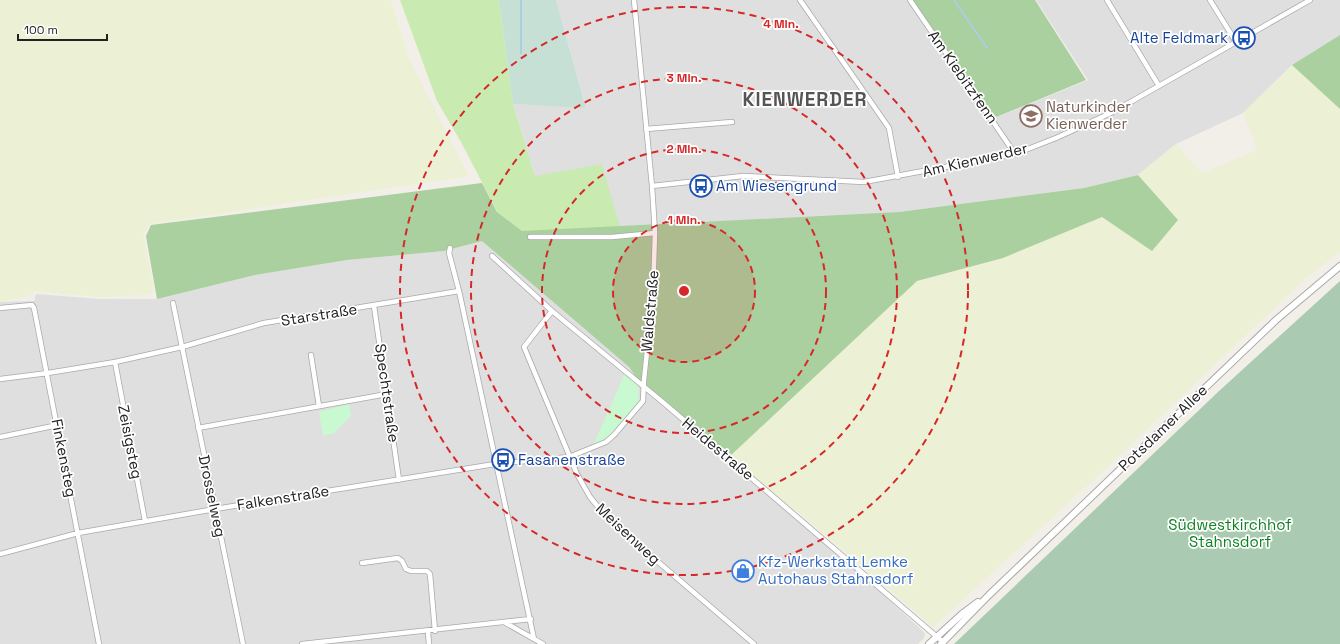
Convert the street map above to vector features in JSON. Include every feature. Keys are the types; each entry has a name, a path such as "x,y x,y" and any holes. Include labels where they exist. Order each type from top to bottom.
{"street":[{"path":"530,237 612,237 655,233 652,186 634,0"},
{"path":"800,0 889,128 898,177"},
{"name":"Am Kiebitzfenn","path":"910,0 1015,154"},
{"path":"1107,0 1159,86"},
{"path":"1210,0 1236,42"},
{"name":"Am Kienwerder","path":"652,186 743,176 864,182 898,177 1015,154 1113,112 1310,0"},
{"path":"646,129 732,122"},
{"name":"Waldstraße","path":"569,457 606,442 638,409 643,401 653,294 655,233"},
{"path":"450,248 449,253 459,291 495,464 531,619 534,639"},
{"name":"Heidestraße","path":"492,256 552,311 937,636 942,643"},
{"name":"Potsdamer Allee","path":"942,643 989,594 1276,320 1340,266"},
{"name":"Starstraße","path":"0,379 48,374 115,362 182,347 264,324 459,291"},
{"path":"173,303 182,347"},
{"name":"Finkensteg","path":"0,308 32,305 34,308 58,425 99,644"},
{"name":"Spechtstraße","path":"374,306 399,480"},
{"name":"Meisenweg","path":"552,311 524,347 569,457 590,497 608,519 754,644"},
{"name":"Drosselweg","path":"182,347 243,644"},
{"path":"311,355 319,406"},
{"name":"Zeisigsteg","path":"115,362 145,521"},
{"path":"198,428 387,394"},
{"path":"0,437 58,425"},
{"name":"Falkenstraße","path":"0,554 78,533 215,509 495,464 569,457"},
{"path":"362,563 398,558 402,561 406,569 411,572 427,571 430,574 435,631"},
{"name":"Potsdamer Allee","path":"929,644 962,614 989,594"},
{"path":"302,644 428,632 531,619"},
{"path":"504,622 543,644"},
{"path":"428,632 429,644"}],"shaded area":[{"path":"556,0 908,0 990,120 1088,80 1036,0 1340,0 1340,35 1292,65 1243,113 1176,144 1138,175 1084,188 899,212 622,234 535,176 513,104 586,107"},
{"path":"482,241 629,367 644,388 822,538 925,633 924,638 918,644 0,644 0,302 34,301 36,294 100,299 157,299 255,275 347,260 444,251"}],"green space":[{"path":"0,0 391,0 408,57 469,176 149,224 143,236 153,285 152,292 148,295 97,297 36,291 29,296 0,302"},
{"path":"400,0 499,0 513,104 535,176 602,164 622,234 522,231 498,213 461,142 437,101"},
{"path":"499,0 556,0 586,108 513,104"},
{"path":"912,0 1035,0 1086,80 994,118"},
{"path":"1340,35 1340,109 1292,65"},
{"path":"1292,65 1340,109 1340,252 1307,277 1100,474 933,627 804,517 728,458 917,281 1003,258 1102,217 1177,219 1138,175 1176,144 1202,173 1257,150 1243,113"},
{"path":"1138,175 1178,220 1152,251 1102,217 1003,258 917,281 728,458 644,388 629,367 482,241 444,251 347,260 255,275 157,299 146,236 151,225 482,183 497,212 522,231 899,212 1084,188"},
{"name":"Südwestkirchhof Stahnsdorf","path":"1340,281 1340,644 954,644 1218,392"},
{"path":"625,373 638,384 639,404 613,434 593,446"},
{"path":"349,404 351,416 334,433 323,436 319,412"}],"waterway":[{"path":"521,0 521,53"},
{"path":"954,0 987,48"}],"place":[{"name":"Alte Feldmark","path":"1244,38"},
{"name":"Naturkinder Kienwerder","path":"1031,116"},
{"name":"Am Wiesengrund","path":"701,186"},
{"name":"Fasanenstraße","path":"503,460"},
{"name":"Kfz-Werkstatt Lemke Autohaus Stahnsdorf","path":"743,571"}],"district":[{"name":"KIENWERDER","path":"805,99"}]}
